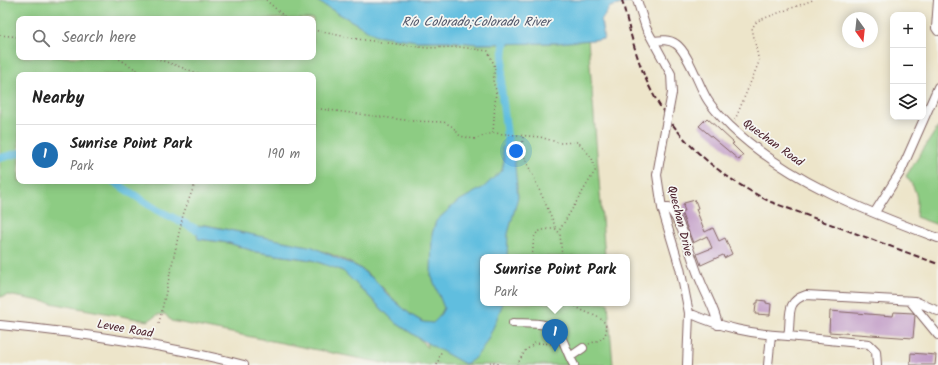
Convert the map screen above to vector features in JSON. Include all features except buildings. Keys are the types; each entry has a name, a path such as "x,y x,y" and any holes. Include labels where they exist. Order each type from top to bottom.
{"street":[{"name":"Quechan Drive","path":"637,0 642,19 671,74 672,93 658,176 662,208 680,268 689,313 687,365"},
{"path":"938,0 936,28 938,31"},
{"name":"Quechan Road","path":"653,41 668,40 680,47 707,100 732,128 773,160 819,188 938,238"},
{"path":"875,212 901,171 938,87"},
{"path":"662,208 669,208 676,216 700,281 716,312 718,325"},
{"path":"788,336 792,303 796,298 806,295 910,301 938,311"},
{"path":"910,301 938,335"},
{"path":"689,313 718,325 742,331 869,344 876,351 877,365"},
{"path":"513,323 547,325 554,328 562,337 574,365"},
{"name":"Levee Road","path":"0,325 81,333 151,345 244,365"},
{"path":"768,365 770,335"},
{"path":"570,357 583,348"}],"path":[{"path":"266,0 284,16"},
{"path":"732,128 759,62 752,28 756,21 813,0"},
{"path":"316,31 357,39 427,48 460,47 488,51 495,67 493,82 496,90 493,133"},
{"path":"0,35 16,37"},
{"path":"121,60 140,72"},
{"path":"160,60 194,72"},
{"path":"316,108 412,121 444,122 453,127 460,136 474,140 493,133 523,137 540,137 560,143 578,142 592,158 594,171 559,231 562,254"},
{"path":"523,137 522,143 527,166 535,179 556,229 559,231"},
{"path":"159,323 183,215 195,184"},
{"path":"532,254 534,237 538,233 548,229 556,229"},
{"path":"441,352 437,364 442,365"},
{"path":"487,365 492,361 498,365"}],"green space":[{"path":"0,0 317,0 417,41 448,41 478,44 556,43 588,39 605,254 480,254 480,306 608,306 613,365 419,365 419,363 415,365 393,365 171,321 165,314 157,315 148,321 8,295 0,297","holes":["205,225 322,251 334,255 358,267 375,280 405,310 423,322 427,348 420,339 396,323 343,271 312,260 256,252 229,243 198,239 198,226"]},
{"path":"938,127 938,225 916,217 916,195 913,186 906,176"}],"water":[{"name":"Río Colorado;Colorado River","path":"315,0 637,0 610,7 601,21 604,39 556,43 478,44 448,41 417,41 376,35"},
{"path":"508,142 513,145 518,197 508,234 507,254 480,254 480,306 502,306 484,347 472,360 465,364 420,339 396,323 343,271 312,260 256,252 229,243 198,239 196,231 198,226 205,225 313,247 358,267 375,280 388,295 411,315 423,322 433,323 439,317 444,308 431,275 432,234 436,221 457,202 484,187 502,170 504,161 502,148"}],"waterway":[{"path":"505,32 501,87 509,152"},
{"path":"0,158 16,154"},
{"path":"118,184 157,210 206,234"}],"railway":[{"path":"622,0 633,43 648,84 671,122 684,139 699,154 733,180 771,202 938,264"}],"place":[{"name":"Sunrise Point Park","path":"555,352"}]}
